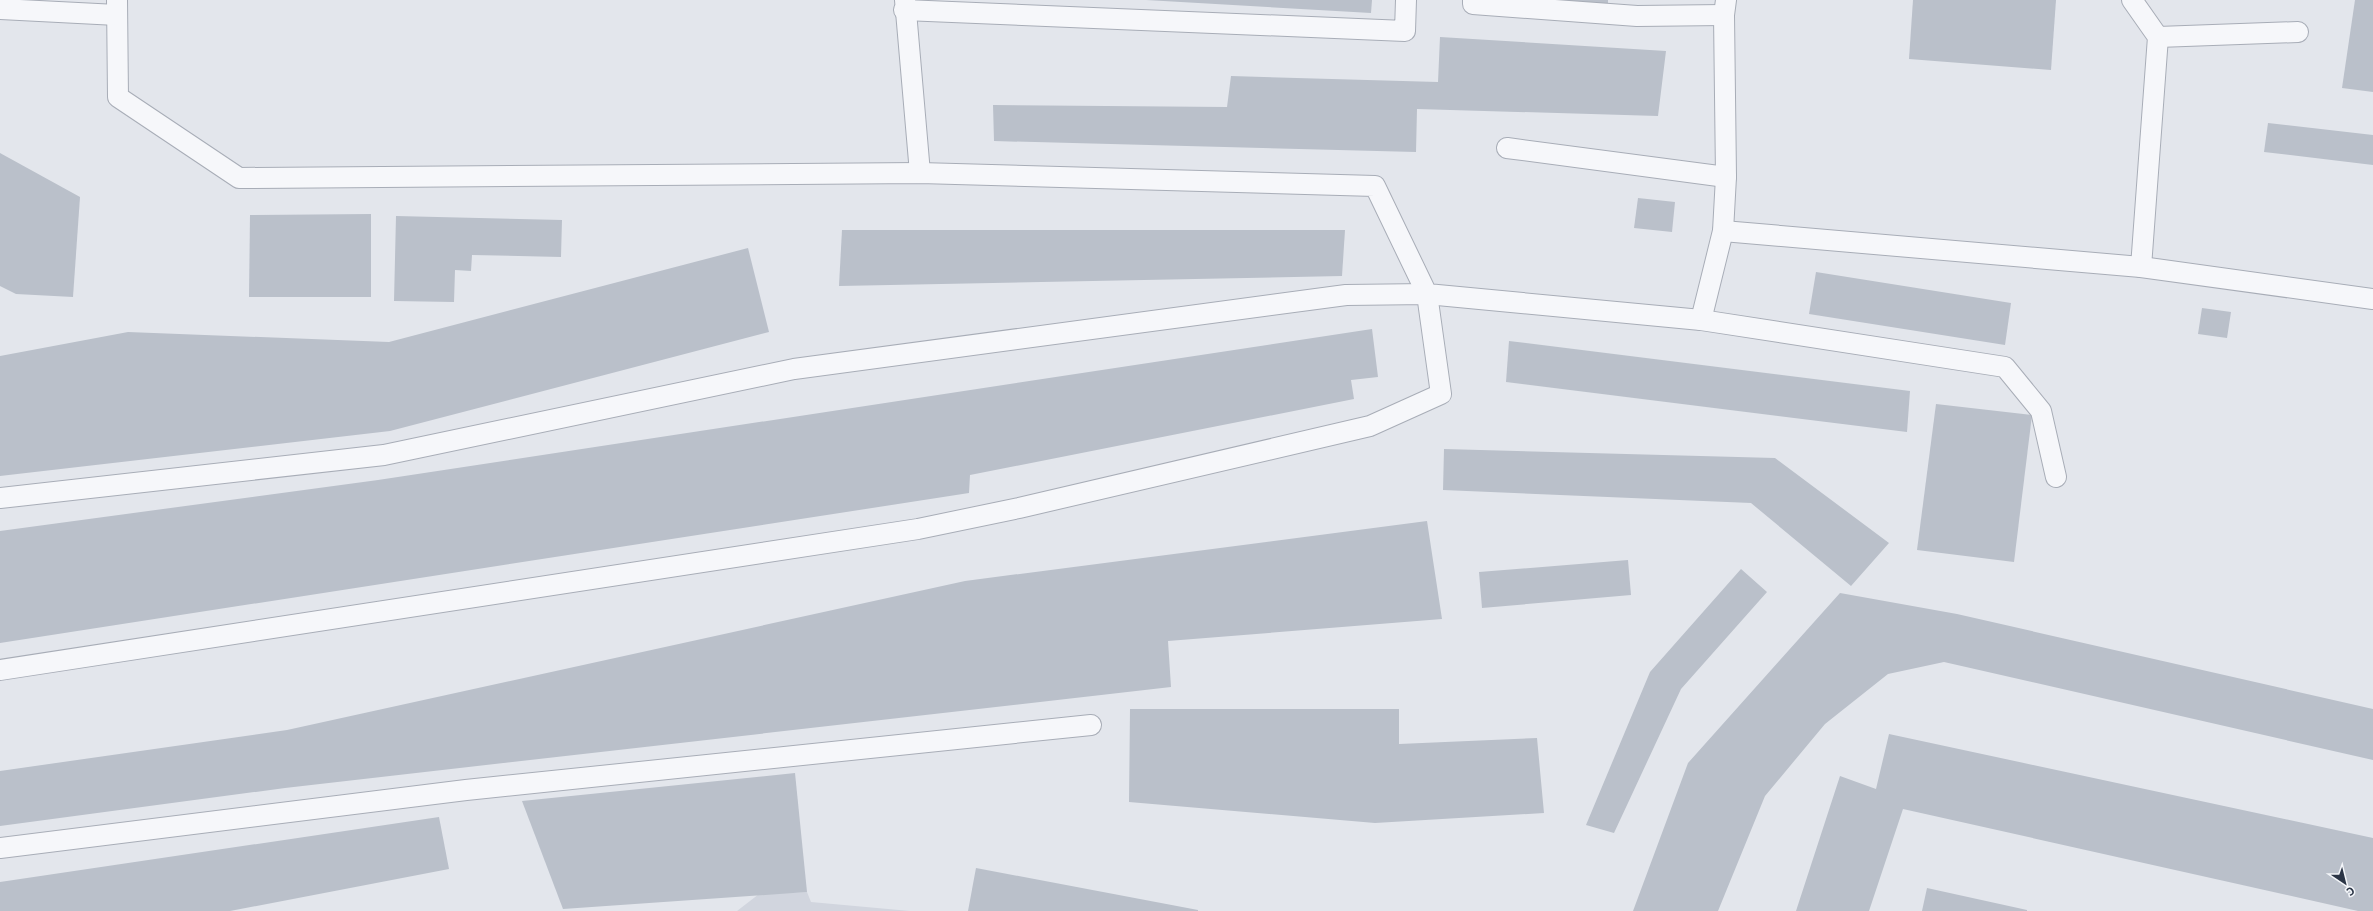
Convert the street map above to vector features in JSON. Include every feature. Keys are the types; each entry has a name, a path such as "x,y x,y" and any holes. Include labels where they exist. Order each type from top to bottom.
{"lane":[{"path":"920,173 905,5 1405,31 1406,0"},
{"path":"1473,0 1473,4 1638,8 1725,7 1726,177 1723,231 1701,320"},
{"path":"2132,0 2158,38 2141,267"},
{"path":"0,9 117,8 118,97 239,178 920,173 1375,186 1427,294 1441,394 1370,426 1019,508 918,529 0,670"},
{"path":"2158,38 2298,32"},
{"path":"1507,148 1726,177"},
{"path":"1723,231 2141,267 2373,299"},
{"path":"0,498 384,455 794,369 1346,295 1427,294 1701,320 2005,367 2041,411 2056,477"},
{"path":"0,848 474,789 1091,725"}],"shaded area":[{"path":"807,892 811,902 910,911 737,911 759,894"}],"building":[{"path":"1146,0 1372,0 1371,13"},
{"path":"1545,0 1608,0 1608,5"},
{"path":"1913,0 2056,0 2051,70 1909,59"},
{"path":"2355,0 2373,0 2373,92 2342,88"},
{"path":"1440,37 1666,51 1658,116 1417,109 1416,152 994,141 993,105 1227,107 1231,76 1438,82"},
{"path":"2268,123 2373,135 2373,165 2264,152"},
{"path":"0,153 80,197 73,297 16,294 0,286"},
{"path":"1638,198 1675,202 1672,232 1634,228"},
{"path":"371,214 371,297 249,297 250,215"},
{"path":"396,216 562,220 561,257 472,255 471,271 455,270 454,302 394,301"},
{"path":"842,230 1345,230 1342,276 839,286"},
{"path":"748,248 769,332 390,431 0,476 0,356 128,332 389,342"},
{"path":"1816,272 2011,303 2005,345 1809,314"},
{"path":"2202,308 2231,312 2227,338 2198,334"},
{"path":"1372,329 1378,377 1351,380 1354,399 970,475 969,493 0,643 0,531 378,480"},
{"path":"1509,341 1910,391 1907,432 1506,382"},
{"path":"1936,404 2032,415 2014,562 1917,550"},
{"path":"1444,449 1775,458 1889,543 1851,586 1751,503 1443,490"},
{"path":"1427,521 1442,619 1168,641 1171,687 285,788 0,826 0,771 287,730 965,581"},
{"path":"1628,560 1631,595 1482,608 1479,572"},
{"path":"1741,569 1767,592 1681,689 1614,833 1586,825 1650,672"},
{"path":"1840,593 1957,614 2373,709 2373,760 1944,662 1888,674 1825,724 1765,796 1718,911 1633,911 1688,763"},
{"path":"1130,709 1399,709 1399,744 1537,738 1544,813 1375,823 1129,802"},
{"path":"1889,734 2373,838 2373,911 2358,911 1903,809 1869,911 1796,911 1840,776 1876,789"},
{"path":"795,773 807,892 563,909 522,801"},
{"path":"439,817 449,869 230,911 0,911 0,882"},
{"path":"976,868 1198,910 1198,911 968,911"},
{"path":"1927,888 2027,910 2027,911 1922,911"}]}
